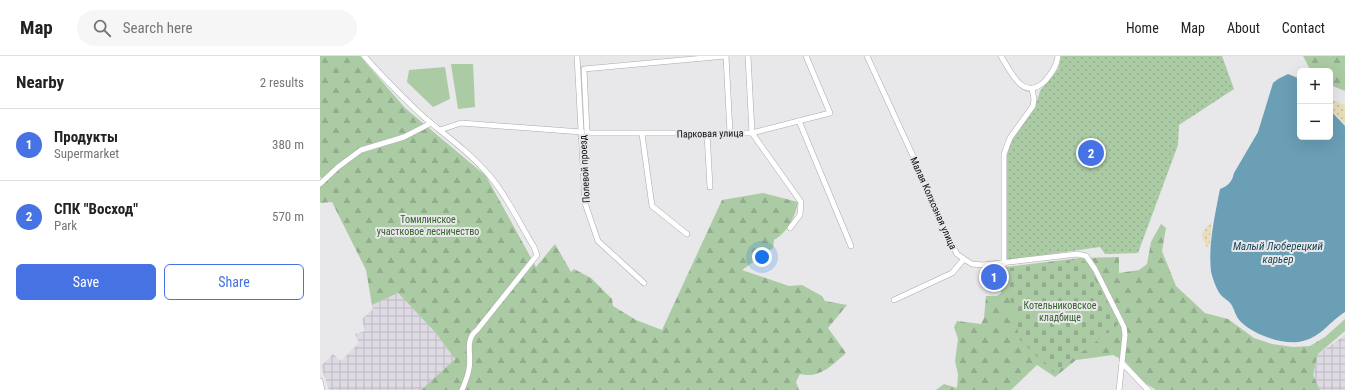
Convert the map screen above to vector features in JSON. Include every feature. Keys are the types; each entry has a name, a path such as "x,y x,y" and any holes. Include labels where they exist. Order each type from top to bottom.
{"street":[{"path":"364,56 383,77 431,123 471,156 506,196 537,255 471,335 469,343 470,367 462,390"},
{"name":"Полевой проезд","path":"577,56 584,133 585,203 598,241 644,283"},
{"path":"584,133 584,70 726,56 730,133"},
{"path":"748,56 752,133 800,198 800,215 790,228"},
{"name":"Парковая улица","path":"440,130 461,123 584,133 752,133 830,113 806,56"},
{"name":"Малая Колхозная улица","path":"867,56 913,156 950,243 957,254 964,260 977,265 1004,264 1077,254 1086,256 1096,269 1123,323 1125,335 1122,363"},
{"path":"1001,56 1011,74 1019,83 1024,88 1032,89 1037,88 1054,71 1058,56"},
{"path":"1004,264 1004,154 1010,138 1033,106 1034,99 1032,89"},
{"path":"799,121 851,246"},
{"path":"320,184 338,167 361,150 404,137 431,123"},
{"path":"707,133 710,187"},
{"path":"642,134 652,206 687,234"},
{"path":"894,300 952,273 964,260"},
{"path":"1119,390 1122,363"},
{"path":"1122,363 1148,390"},
{"path":"320,381 322,390"}],"shaded area":[{"path":"398,293 435,332 455,359 421,390 329,390 321,366 333,354 341,361 359,343 355,334 365,331 362,319 373,309 372,305"},
{"path":"1345,335 1345,390 1320,390 1313,375 1318,354"}],"green space":[{"name":"Томилинское участковое лесничество","path":"320,56 360,56 405,108 486,176 536,267 555,244 571,272 574,269 591,278 612,299 613,306 636,320 662,330 722,200 763,193 798,202 790,224 779,237 774,240 773,248 742,270 789,286 802,285 822,296 825,301 847,305 828,328 846,353 820,373 814,375 800,374 796,382 799,390 421,390 455,359 435,332 398,293 372,305 366,270 332,202 320,203 320,187 323,179 320,177"},
{"path":"1061,56 1222,56 1234,89 1179,125 1178,145 1138,253 1105,254 1100,247 1007,260 1005,257 1006,162 1009,144 1035,107 1040,91 1058,69"},
{"path":"1303,56 1345,56 1345,91 1333,86 1333,68 1309,68"},
{"path":"451,64 473,64 475,107 458,109"},
{"path":"445,67 450,99 433,107 407,82 409,70"},
{"path":"1161,224 1166,228 1162,251 1176,286 1205,313 1228,319 1254,338 1272,344 1293,347 1310,346 1325,337 1345,319 1345,331 1318,354 1313,375 1320,390 1156,390 1142,381 1126,362 1113,355 1076,360 1055,377 1037,365 1011,390 936,390 944,384 957,388 958,374 955,361 958,339 954,327 957,321 981,324 984,318 986,296 997,296 1001,293 998,268 1080,258 1119,257 1119,273 1139,270 1147,264 1151,242"},
{"name":"Котельниковское кладбище","path":"1080,259 1086,263 1119,324 1054,373 1020,340 1003,269"}],"sand":[{"path":"1333,101 1337,101 1345,106 1345,124 1333,112"},
{"path":"1211,223 1210,243 1207,248 1202,236 1204,230"}],"water":[{"name":"Малый Люберецкий карьер","path":"1288,74 1297,78 1297,140 1333,140 1333,113 1345,126 1345,312 1315,336 1296,342 1279,341 1270,338 1254,331 1241,322 1237,318 1231,304 1217,289 1214,282 1210,261 1212,230 1220,189 1231,181 1234,173 1258,132 1273,83"}],"place":[{"name":"СПК \"Восход\"","path":"1091,153"},
{"name":"Продукты","path":"994,277"}]}
